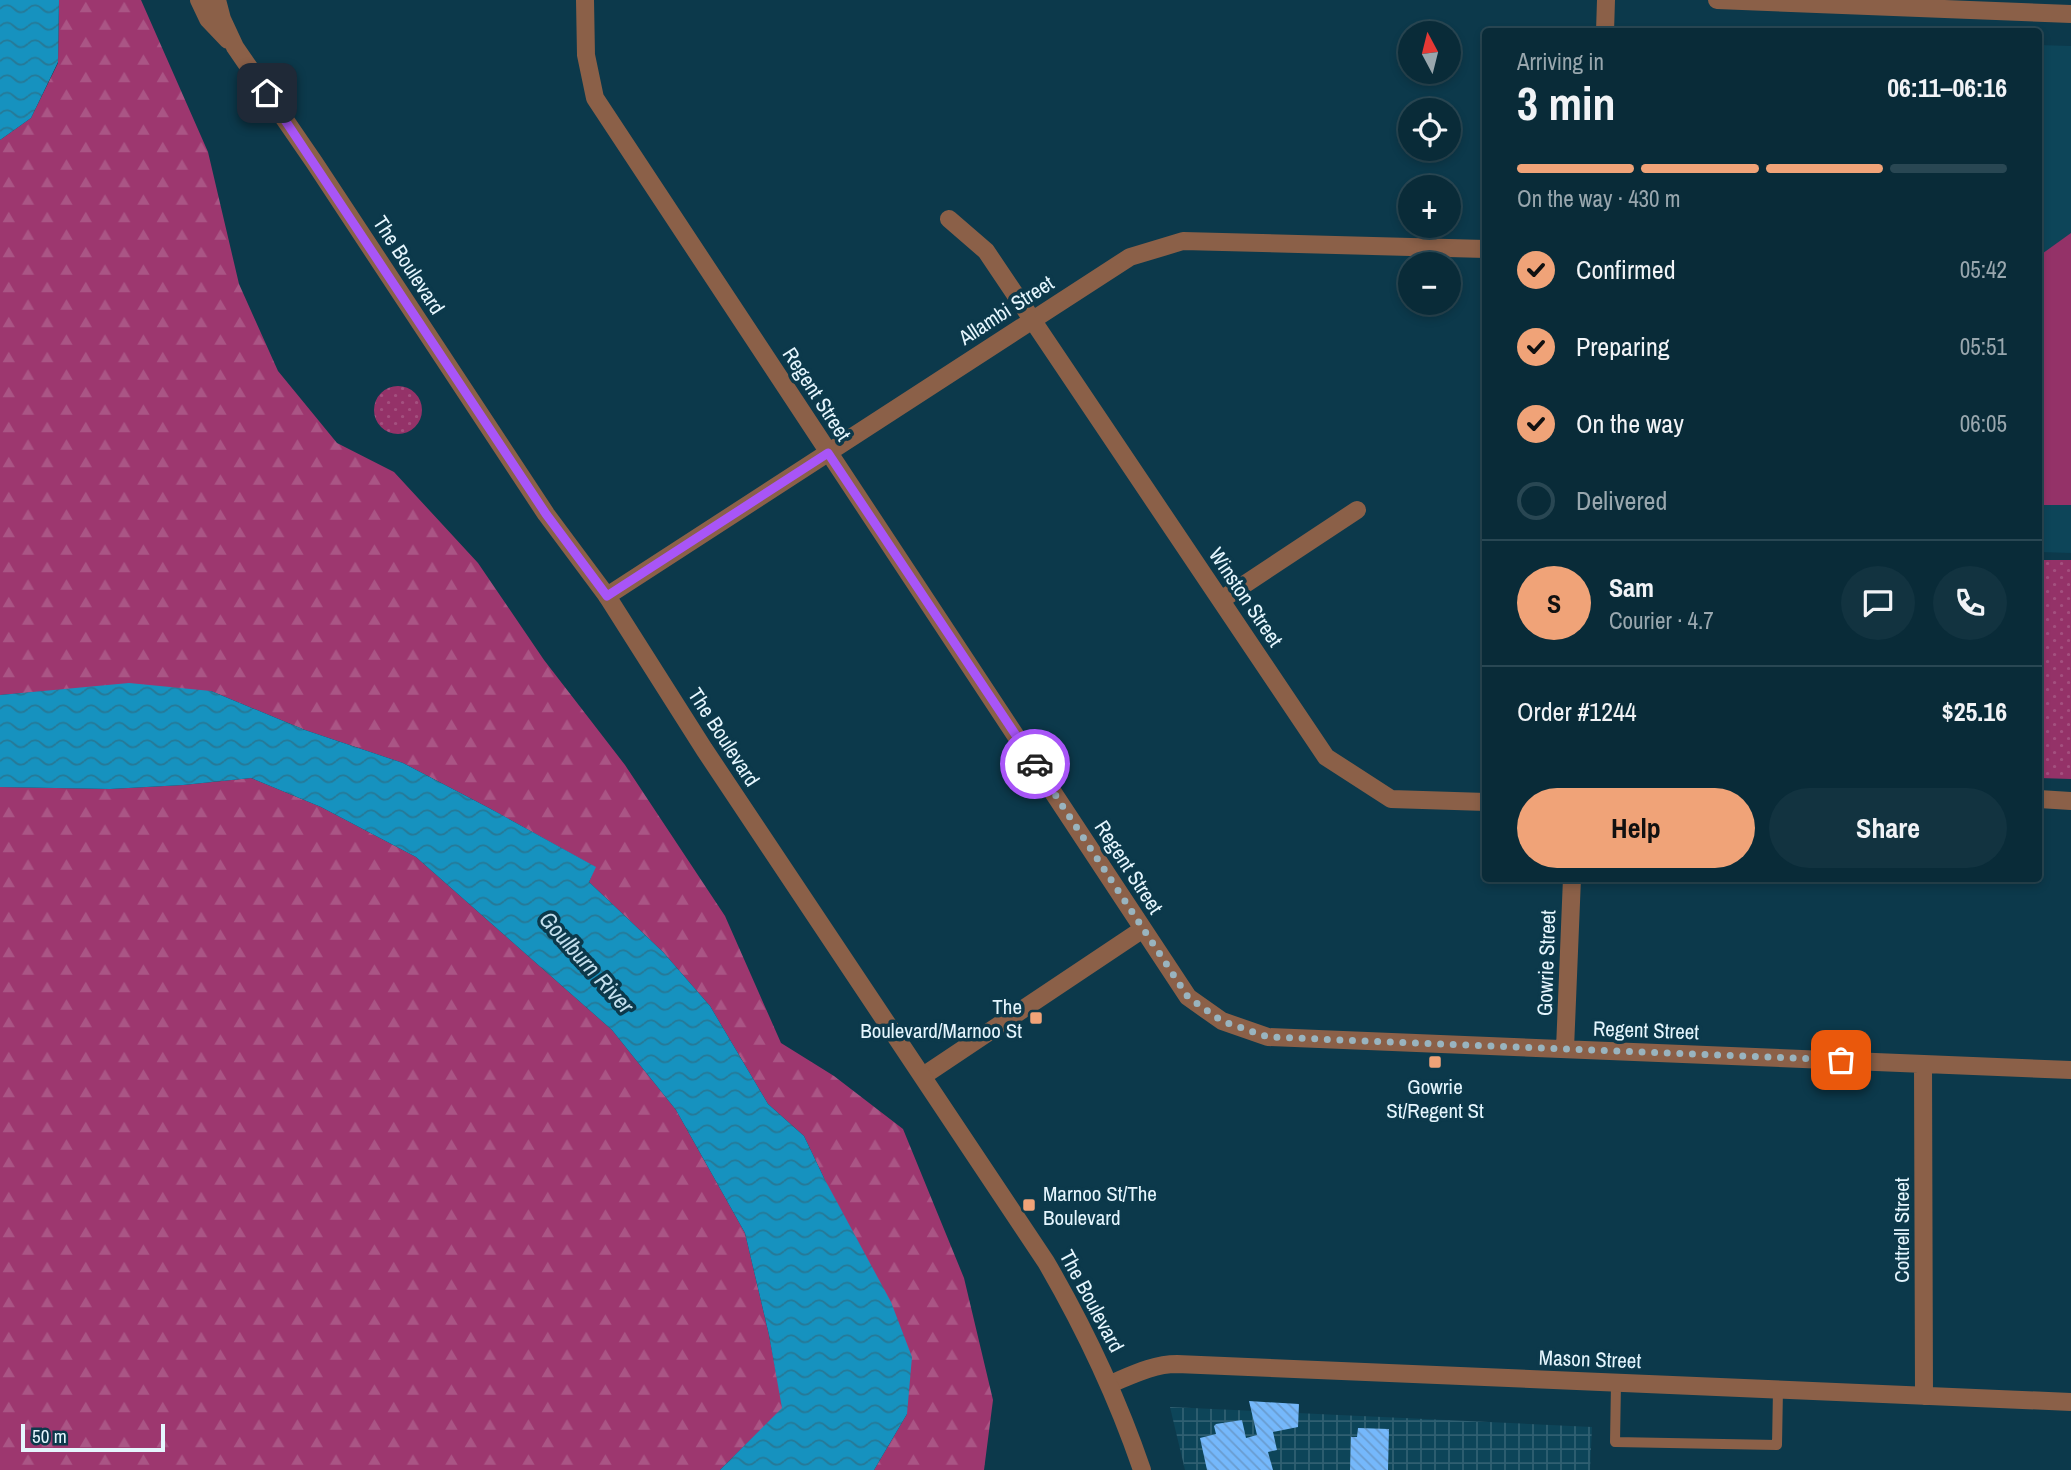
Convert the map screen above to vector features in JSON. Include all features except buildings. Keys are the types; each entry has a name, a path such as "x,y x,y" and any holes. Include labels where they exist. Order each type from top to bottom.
{"street":[{"name":"The Boulevard","path":"199,0 208,19 235,47 314,162 546,514 607,596 704,749 1046,1262 1110,1384 1142,1470"},
{"name":"The Boulevard","path":"218,0 222,19 235,47"},
{"name":"Regent Street","path":"585,0 586,55 595,98 1188,997 1222,1021 1268,1037 2071,1070"},
{"path":"1605,28 1606,0"},
{"path":"1717,0 1826,2 2071,14"},
{"name":"Winston Street","path":"949,219 986,251 1326,757 1391,799 1482,802"},
{"name":"Allambi Street","path":"607,596 1129,257 1183,241 1482,249"},
{"path":"1221,600 1357,510"},
{"path":"2042,799 2071,801"},
{"name":"Gowrie Street","path":"1565,1049 1572,882"},
{"path":"923,1076 1143,929"},
{"name":"Cottrell Street","path":"1923,1064 1924,1395"},
{"name":"Mason Street","path":"1110,1384 1163,1364 2071,1402"}],"lane":[{"path":"1615,1383 1615,1443 1777,1445 1778,1389"}],"shaded area":[{"path":"2042,45 2071,46 2071,553 2042,552"},
{"path":"2071,233 2071,505 2042,505 2042,254"},
{"path":"398,386 415,393 422,410 415,427 398,434 381,427 374,410 381,393"},
{"path":"2042,560 2071,560 2071,779 2042,778"},
{"path":"1170,1407 1592,1427 1590,1470 1185,1470"}],"green space":[{"path":"59,0 141,0 208,152 239,284 278,371 337,443 394,472 478,563 544,660 625,765 725,916 781,1043 834,1076 903,1129 964,1278 993,1400 984,1470 874,1470 907,1414 824,1178 804,1136 768,1104 710,1006 663,952 589,882 595,867 403,763 305,730 211,691 49,691 0,695 0,140 31,118 58,63"},
{"path":"251,778 321,807 416,857 612,1030 676,1110 745,1233 783,1408 720,1470 0,1470 0,787 110,789"}],"water":[{"path":"0,0 59,0 58,62 31,118 0,140"},
{"name":"Goulburn River","path":"129,683 211,691 305,730 403,763 596,867 589,882 663,952 710,1006 768,1104 804,1136 891,1302 912,1357 907,1414 874,1470 720,1470 782,1408 769,1335 745,1233 676,1110 612,1030 416,857 321,807 251,778 110,789 0,787 0,695"}],"way so far":[{"path":"1035,764 1188,997 1222,1021 1268,1037 1841,1060"}],"place":[{"name":"The Boulevard/Marnoo St","path":"1036,1018"},
{"name":"Gowrie St/Regent St","path":"1435,1062"},
{"name":"Marnoo St/The Boulevard","path":"1029,1205"}],"route":[{"path":"267,93 546,514 607,596 828,453 1035,764"}]}
